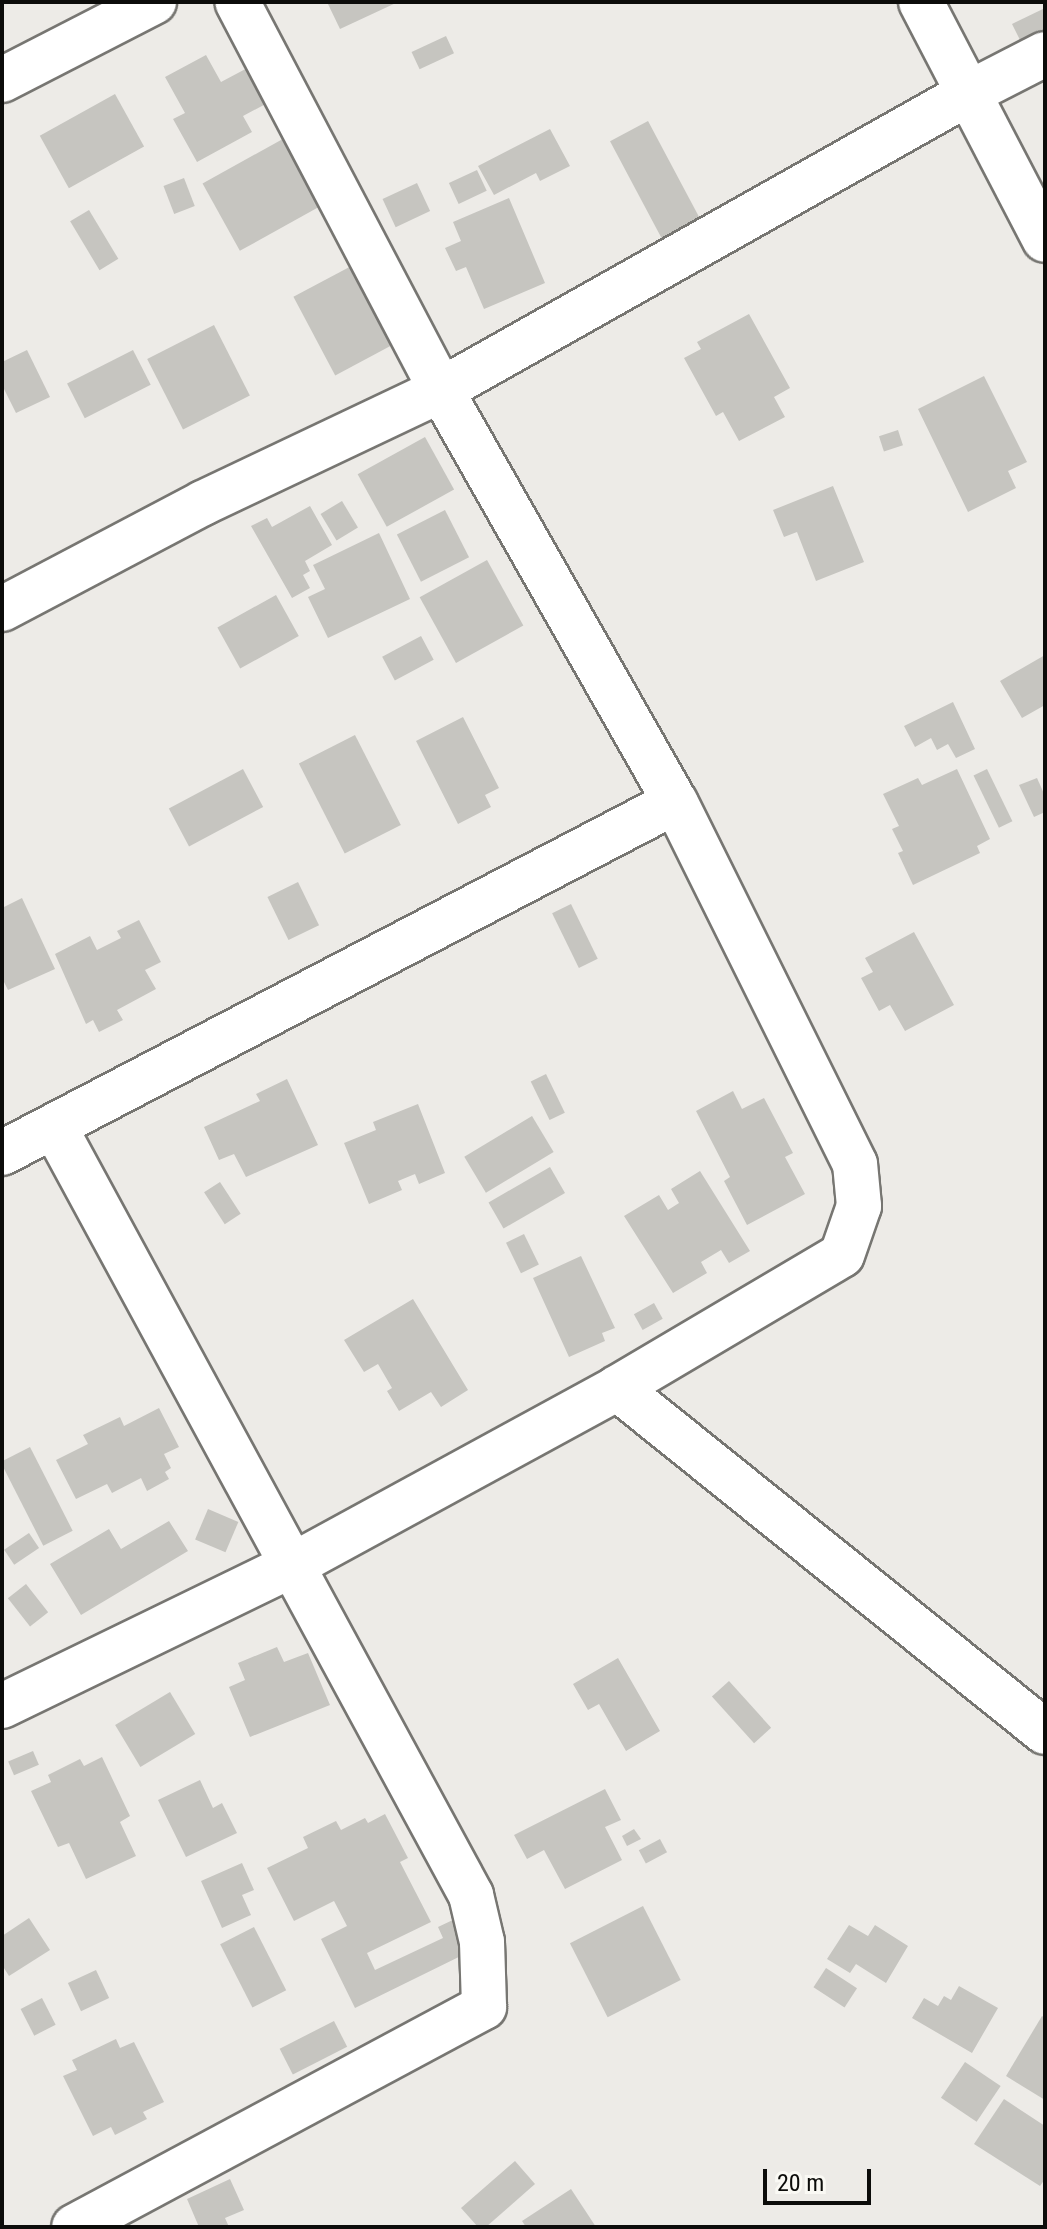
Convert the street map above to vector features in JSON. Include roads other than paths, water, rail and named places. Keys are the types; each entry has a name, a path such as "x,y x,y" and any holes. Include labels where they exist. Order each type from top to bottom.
{"street":[{"path":"2,80 154,2"},
{"path":"2,1706 293,1565 617,1388 842,1255 859,1206 855,1164 675,802 441,390 237,2"},
{"path":"921,2 1045,240"},
{"path":"2,609 203,503 441,390 969,93 1045,54"},
{"path":"2,1153 675,802"},
{"path":"54,1126 471,1895 482,1942 484,2007 74,2227"},
{"path":"617,1388 1045,1732"}]}
